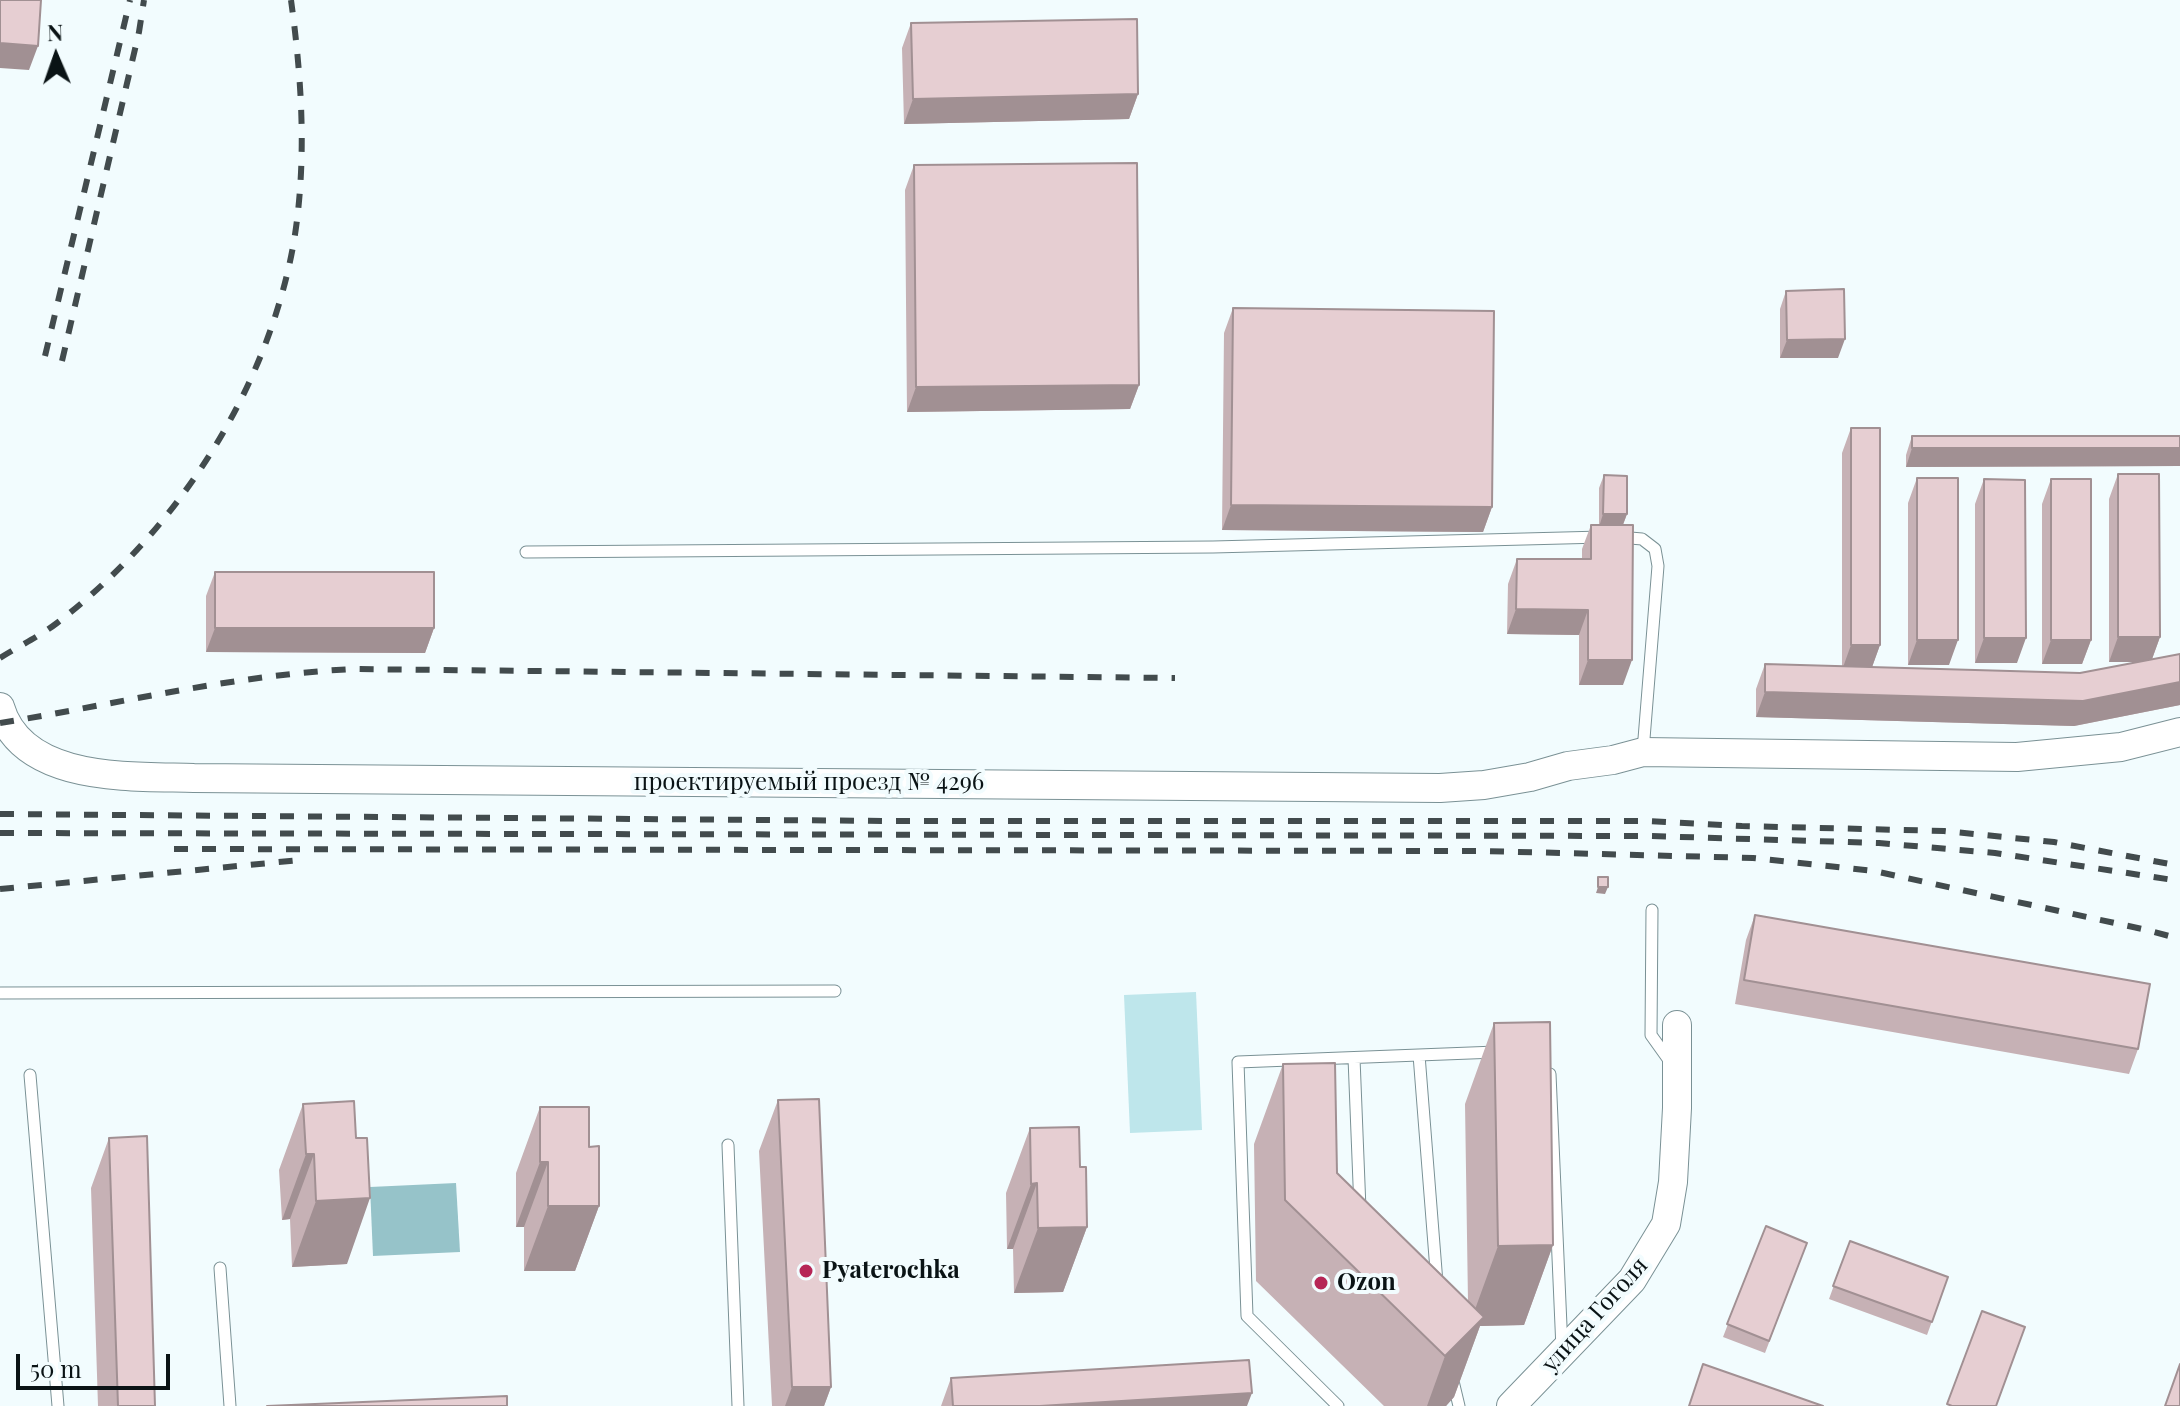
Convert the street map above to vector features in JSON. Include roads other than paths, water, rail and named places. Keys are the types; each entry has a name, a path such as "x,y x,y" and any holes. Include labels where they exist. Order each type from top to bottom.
{"street":[{"name":"проектируемый проезд № 4296","path":"0,707 5,722 20,744 35,755 68,768 151,777 1440,788 1530,777 1568,766 1643,752 2017,757 2121,747 2180,732"},
{"name":"улица Гоголя","path":"1521,1400 1632,1280 1666,1224 1673,1182 1677,1025"}],"lane":[{"path":"526,552 1197,547 1642,539 1655,549 1658,566 1643,752"},
{"path":"1652,910 1651,1035 1677,1073"},
{"path":"0,993 835,991"},
{"path":"1338,1406 1247,1316 1238,1062 1506,1052"},
{"path":"1419,1055 1439,1300"},
{"path":"1354,1058 1360,1214"},
{"path":"1550,1066 1562,1354"},
{"path":"30,1075 58,1406"},
{"path":"728,1145 738,1406"},
{"path":"220,1268 230,1406"},
{"path":"1452,1376 1459,1406"}],"railway":[{"path":"45,356 130,0"},
{"path":"62,361 144,0"},
{"path":"0,658 57,623 100,587 141,546 210,454 239,403 263,351 281,296 294,241 301,181 300,90 291,0"},
{"path":"0,723 264,677 353,669 1175,678"},
{"path":"0,814 895,821 1648,821 1944,831 2054,842 2180,866"},
{"path":"0,833 1650,836 1879,843 1995,853 2180,881"},
{"path":"174,849 1484,851 1753,858 1874,871 2180,939"},
{"path":"0,889 300,860"}],"place":[{"name":"Pyaterochka","path":"806,1271"},
{"name":"Ozon","path":"1321,1283"}]}
